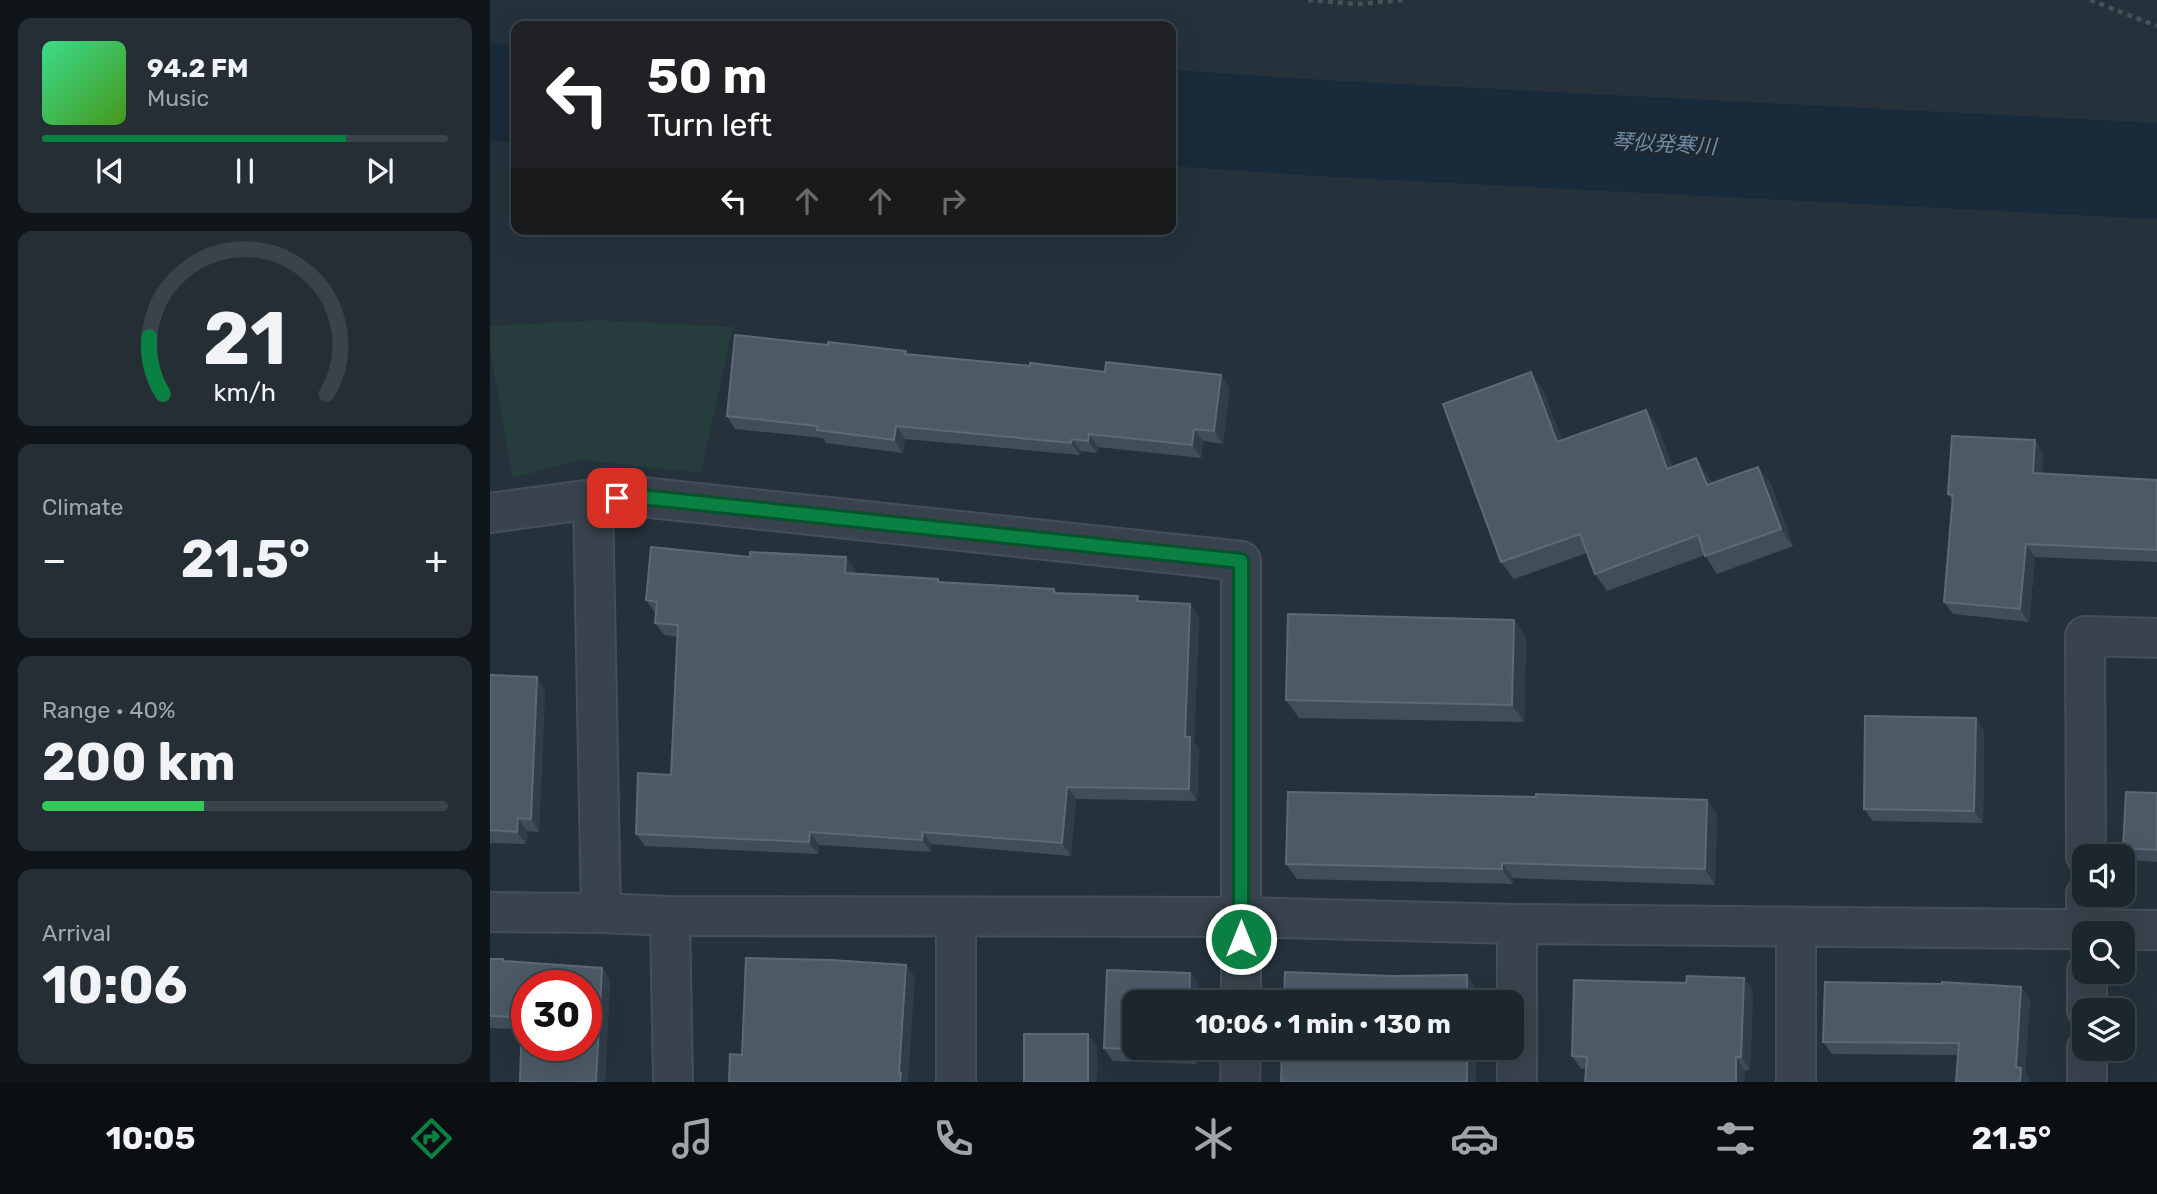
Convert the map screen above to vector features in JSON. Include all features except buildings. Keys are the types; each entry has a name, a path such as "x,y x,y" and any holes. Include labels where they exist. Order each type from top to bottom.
{"street":[{"path":"490,513 593,499 642,497 1241,561 1241,990"},
{"path":"593,499 601,913"},
{"path":"2086,844 2085,636 2157,638"},
{"path":"490,912 670,916 1241,917 1796,927 2086,918 2157,930"},
{"path":"670,916 673,1082"},
{"path":"956,917 956,1082"},
{"path":"1517,924 1517,1082"},
{"path":"1796,927 1796,1082"},
{"path":"1240,1082 1241,1060"},
{"path":"2087,1061 2087,1082"}],"path":[{"path":"1308,0 1357,4 1405,0"},
{"path":"2090,0 2157,26"}],"green space":[{"path":"598,320 733,327 701,473 581,460 512,478 490,349 490,326"}],"waterway":[{"name":"琴似発寒川","path":"490,92 511,94"},
{"name":"琴似発寒川","path":"1176,118 2157,171"}],"route":[{"path":"617,498 642,497 1241,561 1241,939"}]}
